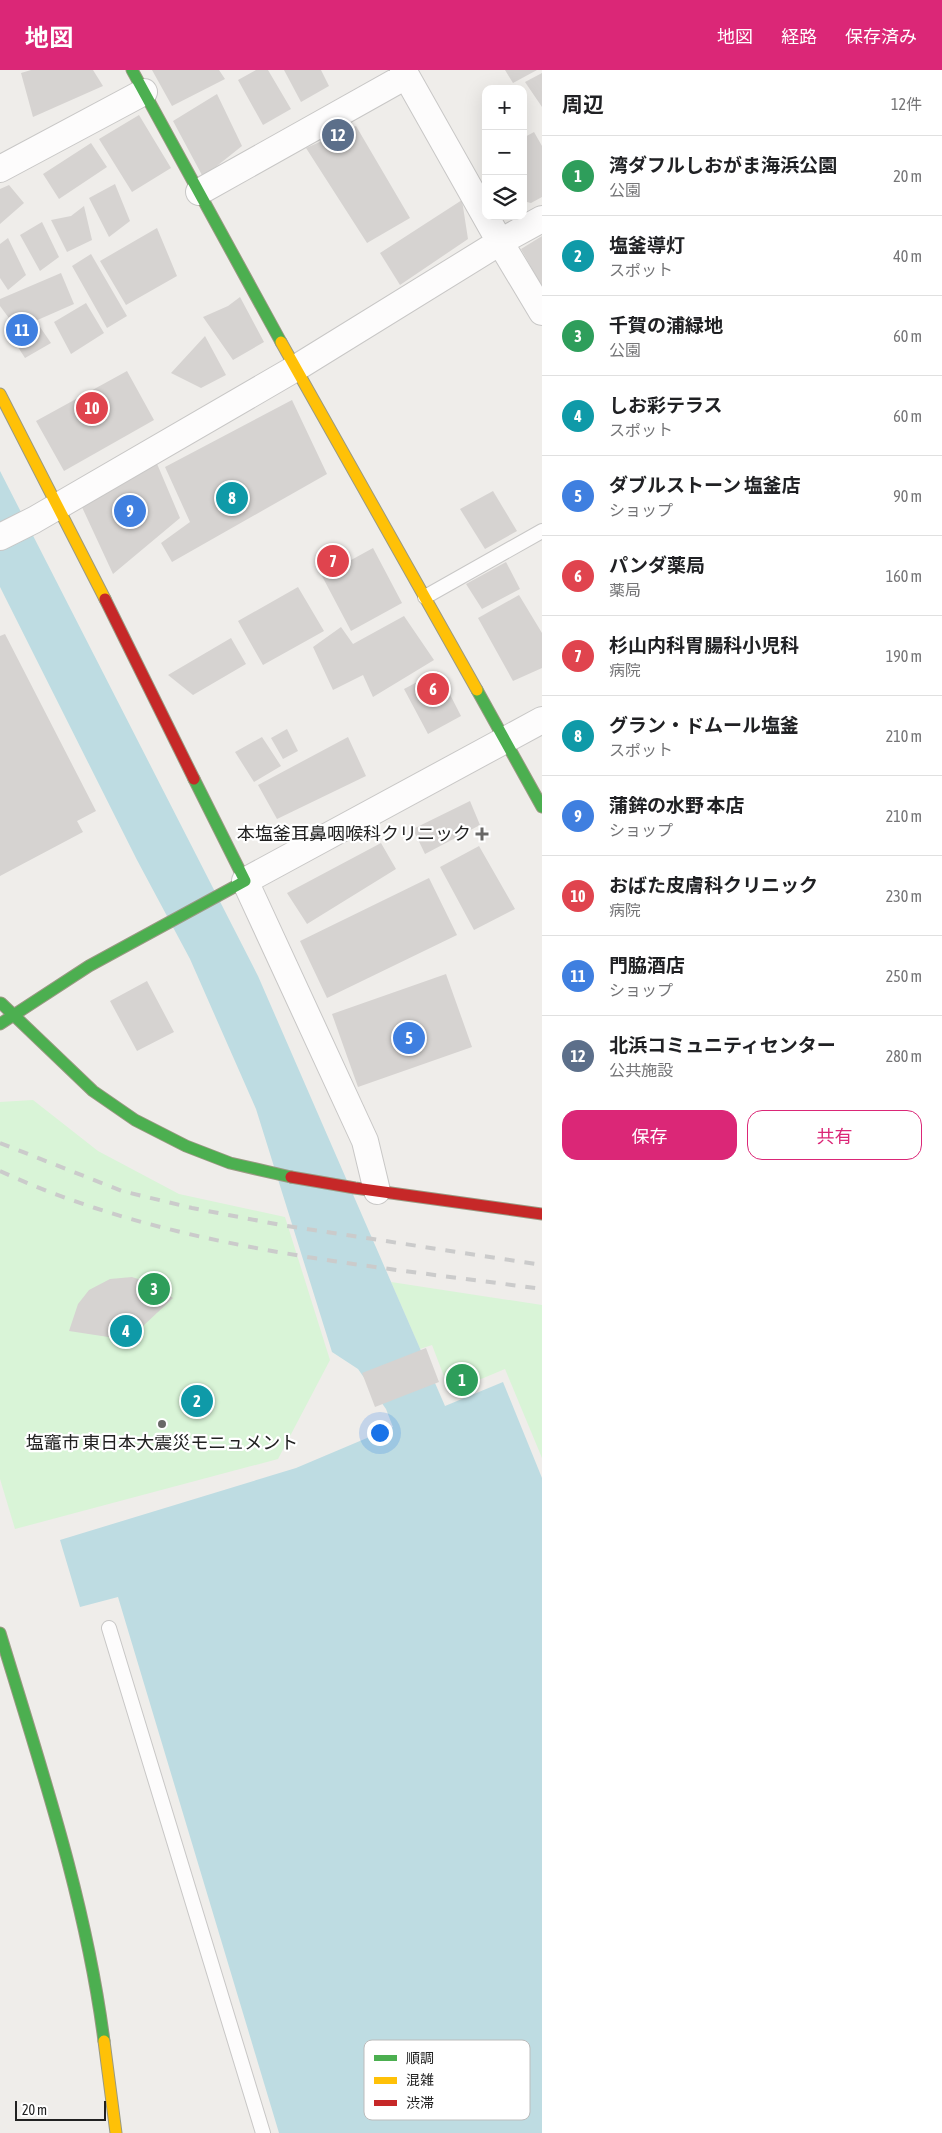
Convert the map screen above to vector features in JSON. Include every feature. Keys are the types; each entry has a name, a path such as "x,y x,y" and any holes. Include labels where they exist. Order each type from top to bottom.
{"street":[{"path":"199,192 404,73 542,312"},
{"path":"0,169 138,81 542,807"},
{"path":"0,537 34,520 58,504 296,368 500,242 542,219"},
{"path":"0,394 58,504 245,881 365,1141 366,1190"},
{"path":"0,1024 62,981 166,922 220,895 542,720"},
{"path":"0,1002 93,1091 135,1120 186,1146 230,1163 271,1173 366,1190 542,1214"},
{"path":"0,1633 71,1870 97,1985 116,2133"}],"lane":[{"path":"425,597 542,531"},
{"path":"109,1628 264,2133"}],"green space":[{"path":"33,1100 98,1151 179,1194 285,1217 330,1360 278,1459 15,1529 0,1479 0,1102"},
{"path":"391,1282 542,1305 542,1458 505,1369 450,1392 432,1345 420,1349"}],"water":[{"path":"0,471 258,976 445,1406 503,1382 542,1478 542,2133 279,2133 118,1597 80,1607 60,1540 296,1468 393,1427 386,1409 358,1369 332,1352 256,1109 190,959 137,860 0,587"}],"building":[{"path":"31,70 93,70 103,86 33,117 21,73"},
{"path":"152,70 219,70 225,79 172,106"},
{"path":"256,70 268,70 291,109 263,125 238,80"},
{"path":"284,70 321,70 329,86 301,102"},
{"path":"505,70 537,70 513,83"},
{"path":"542,73 542,107 525,82"},
{"path":"217,94 242,146 203,177 173,121"},
{"path":"139,115 171,168 132,192 99,139"},
{"path":"356,126 410,218 367,243 306,148"},
{"path":"534,132 542,146 542,197 531,203 527,202 527,136"},
{"path":"91,143 107,167 59,199 43,174"},
{"path":"115,184 130,221 109,237 89,198"},
{"path":"9,185 24,203 0,224 0,189"},
{"path":"462,200 468,239 400,285 380,253"},
{"path":"84,206 92,240 67,252 51,220 71,216"},
{"path":"42,222 59,257 40,271 20,235"},
{"path":"157,228 177,276 126,305 100,261"},
{"path":"542,236 542,287 521,249"},
{"path":"8,238 26,275 8,290 0,278 0,244"},
{"path":"91,254 127,316 107,328 72,266"},
{"path":"61,273 74,304 17,329 0,306 0,299"},
{"path":"240,297 264,342 233,360 203,317 228,306"},
{"path":"86,303 104,333 71,354 54,322"},
{"path":"40,327 51,343 25,358 14,341"},
{"path":"205,336 226,375 201,388 171,373"},
{"path":"127,371 154,420 64,471 36,421"},
{"path":"292,400 327,474 172,562 161,543 190,522 165,467"},
{"path":"155,459 180,518 113,574 81,505"},
{"path":"493,491 517,531 485,549 460,509"},
{"path":"373,548 402,603 351,631 322,576"},
{"path":"506,562 520,589 482,609 466,584"},
{"path":"298,587 324,631 263,665 238,621"},
{"path":"519,595 542,633 542,668 513,681 478,618"},
{"path":"404,616 434,660 373,697 363,675 333,690 313,647 341,627 353,644"},
{"path":"5,634 96,811 77,821 83,832 0,876 0,636"},
{"path":"231,638 246,664 193,695 168,675"},
{"path":"438,671 461,716 428,734 404,689"},
{"path":"287,729 298,751 283,759 271,738"},
{"path":"262,737 281,766 254,782 235,752"},
{"path":"348,737 366,776 277,819 258,785"},
{"path":"470,801 480,825 425,854 413,829"},
{"path":"381,843 396,869 307,924 287,893"},
{"path":"479,846 515,909 474,930 440,867"},
{"path":"429,878 457,935 327,998 300,941"},
{"path":"446,974 472,1047 358,1087 332,1014"},
{"path":"147,981 174,1032 137,1051 110,1001"},
{"path":"132,1277 154,1284 173,1298 128,1340 69,1331 78,1304 89,1290 110,1279"},
{"path":"426,1348 439,1382 375,1407 362,1373"}],"railway":[{"path":"0,1143 122,1191 192,1208 281,1225 542,1265"},
{"path":"0,1171 64,1197 130,1219 198,1236 266,1250 335,1261 542,1289"}],"traffic: fast":[{"path":"132,70 281,342"},
{"path":"477,690 542,807"},
{"path":"0,1024 89,966 245,881 194,779"},
{"path":"1,1003 93,1091 135,1120 186,1146 230,1163 291,1177"},
{"path":"0,1633 61,1835 86,1937 104,2041"}],"traffic: slow":[{"path":"281,342 477,690"},
{"path":"0,394 105,599"},
{"path":"104,2041 116,2133"}],"traffic: jam":[{"path":"105,599 194,779"},
{"path":"291,1177 355,1188 542,1214"}],"place":[{"name":"北浜コミュニティセンター","path":"338,135"},
{"name":"門脇酒店","path":"22,330"},
{"name":"おばた皮膚科クリニック","path":"92,408"},
{"name":"グラン・ドムール塩釜","path":"232,498"},
{"name":"蒲鉾の水野 本店","path":"130,511"},
{"name":"杉山内科胃腸科小児科","path":"333,561"},
{"name":"パンダ薬局","path":"433,689"},
{"name":"本塩釜耳鼻咽喉科クリニック","path":"482,834"},
{"name":"ダブルストーン 塩釜店","path":"409,1038"},
{"name":"千賀の浦緑地","path":"154,1289"},
{"name":"しお彩テラス","path":"126,1331"},
{"name":"湾ダフルしおがま海浜公園","path":"462,1380"},
{"name":"塩釜導灯","path":"197,1401"},
{"name":"塩竈市 東日本大震災モニュメント","path":"162,1424"}]}
